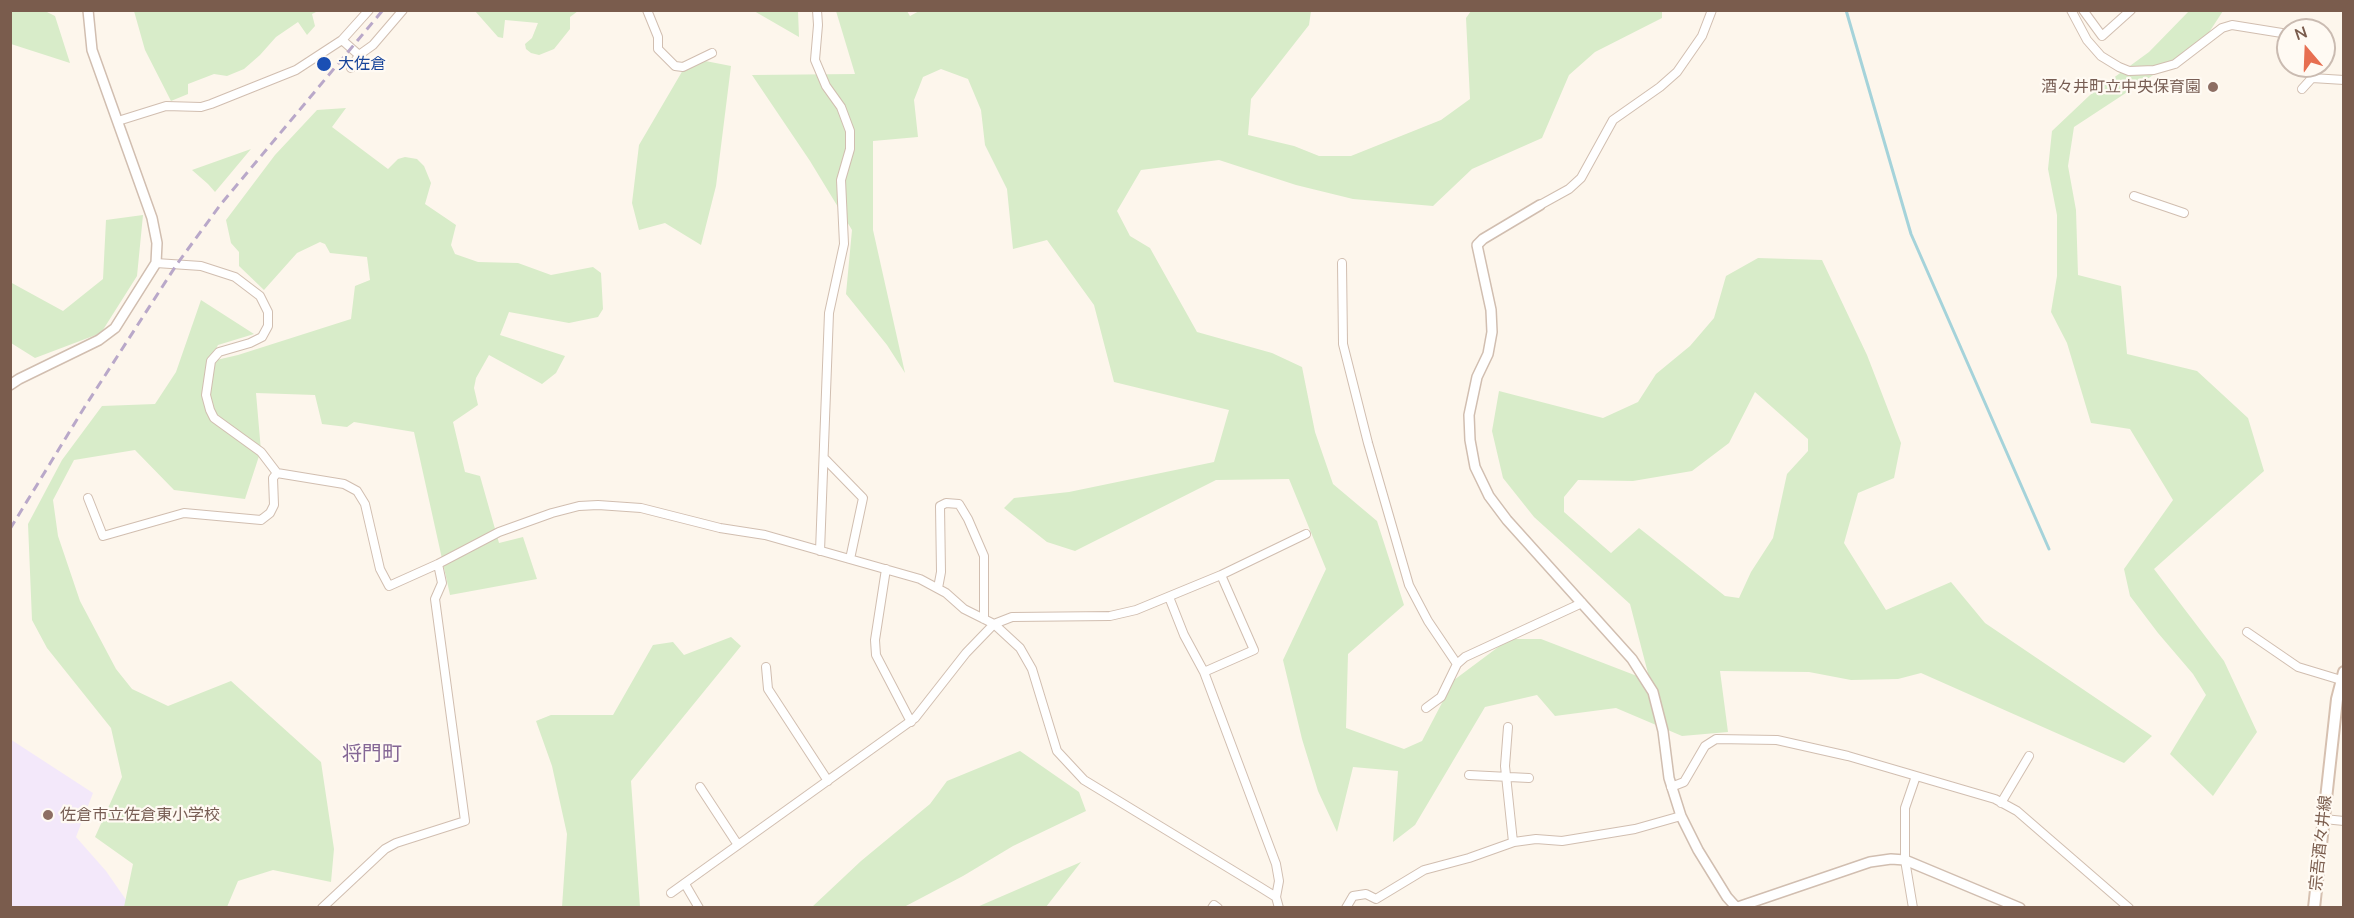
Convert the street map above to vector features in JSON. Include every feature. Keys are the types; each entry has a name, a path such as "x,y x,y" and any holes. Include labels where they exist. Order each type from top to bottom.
{"main road":[{"name":"宗吾酒々井線","path":"2314,908 2342,676"}],"street":[{"path":"10,385 99,340 115,328 156,263 157,243 152,218 92,50 88,10"},
{"path":"118,121 166,106 201,107 296,70 342,40 369,10"},
{"path":"351,68 359,55 373,45 403,10"},
{"path":"647,10 658,37 658,49 675,66 683,67 712,53"},
{"path":"817,10 815,60 826,87 841,107 850,131 850,149 841,180 844,244 829,313 820,551"},
{"path":"1712,10 1702,36 1677,72 1613,120 1581,178 1569,189 1483,239 1477,246 1491,310 1492,332 1488,354 1477,377 1469,415 1470,440 1475,468 1492,501 1507,520 1632,659 1653,692 1663,731 1671,787 1682,816 1698,850 1735,907 1751,905 1870,862 1905,860 2020,908"},
{"path":"2071,10 2093,48 2110,62 2129,71 2154,70 2175,64 2222,28 2232,25 2276,32"},
{"path":"2083,10 2102,36 2131,10"},
{"path":"342,40 359,55"},
{"path":"2302,89 2312,78 2343,80"},
{"path":"2134,196 2184,213"},
{"path":"156,263 201,266 218,271 235,277 260,296 268,312 268,326 262,337 219,352 211,361 206,394 214,418 261,452 277,473 344,484 357,491 365,504 380,569 389,586 438,564 499,532 579,506 598,505 640,508 720,528 765,535 920,579 938,588 964,609 994,624 1020,648 1032,669 1049,731 1057,750 1068,765 1084,780 1276,897"},
{"path":"1342,263 1342,344 1368,443 1410,585 1428,621 1458,664"},
{"path":"825,459 862,498 850,559"},
{"path":"88,498 103,536 184,513 261,520 270,513 274,505 273,478 277,473"},
{"path":"938,588 941,572 940,506 946,503 959,504 984,556 984,620"},
{"path":"671,893 911,722 966,653 994,624 1012,617 1110,616 1136,610 1221,574 1306,534"},
{"path":"322,908 390,846 465,821 435,599 442,583 438,564"},
{"path":"886,569 875,640 876,655 911,722"},
{"path":"1204,672 1254,650 1221,574"},
{"path":"1169,597 1184,635 1204,672 1276,864 1280,881 1276,897 1279,908"},
{"path":"1426,708 1441,697 1458,664 1465,657 1582,603"},
{"path":"2247,632 2298,667 2342,676"},
{"path":"766,667 768,689 828,781"},
{"path":"1508,727 1506,777 1513,842"},
{"path":"1671,787 1684,782 1705,746 1716,739 1777,740 1848,756 2001,803 2017,812 2129,908"},
{"path":"2001,803 2030,756"},
{"path":"1469,775 1529,778"},
{"path":"1913,908 1905,860 1905,808 1916,776"},
{"path":"700,787 738,845"},
{"path":"1346,908 1353,896 1366,894 1376,899 1424,870 1469,858 1513,842 1536,839 1562,841 1635,829 1682,816"},
{"path":"2324,819 2343,821"},
{"path":"685,884 699,908"},
{"path":"1212,908 1214,905 1218,908"}],"shaded area":[{"name":"佐倉市立佐倉東小学校","path":"10,739 93,793 76,837 106,871 131,907 11,907"}],"green space":[{"path":"921,10 1311,11 1309,25 1251,99 1248,135 1294,146 1319,156 1351,156 1441,120 1470,99 1466,18 1471,11 1662,11 1662,18 1595,52 1569,75 1542,138 1472,169 1433,206 1353,199 1296,185 1219,160 1141,170 1117,211 1130,236 1150,248 1197,332 1272,353 1302,367 1315,432 1333,484 1377,521 1404,605 1348,654 1346,728 1404,749 1422,741 1454,680 1509,639 1541,639 1650,681 1630,604 1534,517 1503,478 1492,431 1499,391 1603,418 1638,402 1656,374 1690,346 1714,318 1726,276 1758,258 1822,260 1867,355 1901,443 1894,478 1858,493 1844,543 1886,610 1951,582 1985,623 2152,736 2124,763 1921,673 1898,679 1851,680 1809,672 1720,671 1728,732 1682,736 1616,708 1555,716 1537,695 1485,707 1415,825 1393,842 1398,771 1353,767 1337,832 1318,791 1302,739 1283,660 1326,569 1289,479 1216,480 1075,551 1047,542 1004,508 1014,498 1069,492 1214,462 1229,410 1114,382 1094,305 1047,240 1013,249 1007,189 985,145 981,110 968,79 941,69 923,77 914,100 918,137 873,141 873,230 905,373 887,345 846,294 852,230 810,161 752,75 855,74 836,11 907,11 910,16","holes":["1755,392 1808,439 1808,451 1787,474 1773,538 1751,572 1739,598 1725,596 1639,528 1611,553 1564,512 1564,497 1578,480 1633,481 1692,471 1729,443"]},
{"path":"10,11 45,11 55,16 70,63 11,44"},
{"path":"134,11 318,11 312,14 315,26 307,35 298,22 276,37 244,69 227,76 214,74 188,84 188,94 171,101 145,50"},
{"path":"475,11 578,11 570,17 570,29 554,49 539,55 531,53 526,49 525,44 532,38 538,23 505,20 503,38 498,37"},
{"path":"754,11 798,11 799,37"},
{"path":"2189,11 2223,11 2202,43 2074,127 2068,166 2076,210 2078,275 2121,286 2127,354 2197,371 2248,418 2264,471 2154,569 2224,661 2257,732 2213,796 2170,754 2206,695 2193,674 2130,596 2124,569 2173,500 2130,429 2091,423 2067,343 2051,312 2057,276 2057,215 2048,169 2052,131 2090,95 2149,52"},
{"path":"690,58 731,66 716,186 701,245 665,223 639,230 632,203 639,145"},
{"path":"346,108 332,127 388,169 398,159 405,157 417,159 424,166 431,183 425,204 456,225 451,245 455,254 478,262 518,263 551,275 593,267 601,273 603,309 598,317 569,323 509,312 500,335 565,356 556,373 542,384 489,355 476,378 474,388 478,405 453,422 465,472 480,476 499,543 523,537 537,579 450,595 414,432 354,422 347,427 322,424 315,395 256,393 261,451 216,417 208,394 212,361 351,319 355,286 370,280 367,257 330,253 325,244 320,242 297,253 264,290 239,266 239,252 231,243 226,220 275,155 317,110"},
{"path":"251,149 215,192 192,170"},
{"path":"143,215 137,276 101,333 35,358 11,343 10,282 63,311 103,279 106,220"},
{"path":"201,300 254,334 218,345 209,362 208,412 260,453 245,499 174,490 135,450 74,460 53,500 58,536 80,601 116,669 132,689 168,706 231,681 321,762 334,849 331,882 273,870 238,881 227,907 124,907 133,864 95,837 122,777 111,728 47,648 32,620 28,524 62,460 102,406 155,404 176,372"},
{"path":"731,637 741,646 631,781 640,907 562,907 567,834 552,766 536,721 551,715 613,715 653,645 673,642 684,655"},
{"path":"1020,751 1079,792 1086,811 1013,846 904,907 812,907 861,861 930,804 947,781"},
{"path":"1081,862 1046,907 977,907"}],"waterway":[{"path":"1846,10 1911,234 2049,549"}],"railway":[{"path":"10,529 84,408 177,264 221,204 383,10"}],"place":[{"name":"大佐倉","path":"324,64"},
{"name":"酒々井町立中央保育園","path":"2213,87"},
{"name":"佐倉市立佐倉東小学校","path":"48,815"}],"district":[{"name":"将門町","path":"372,754"}]}
